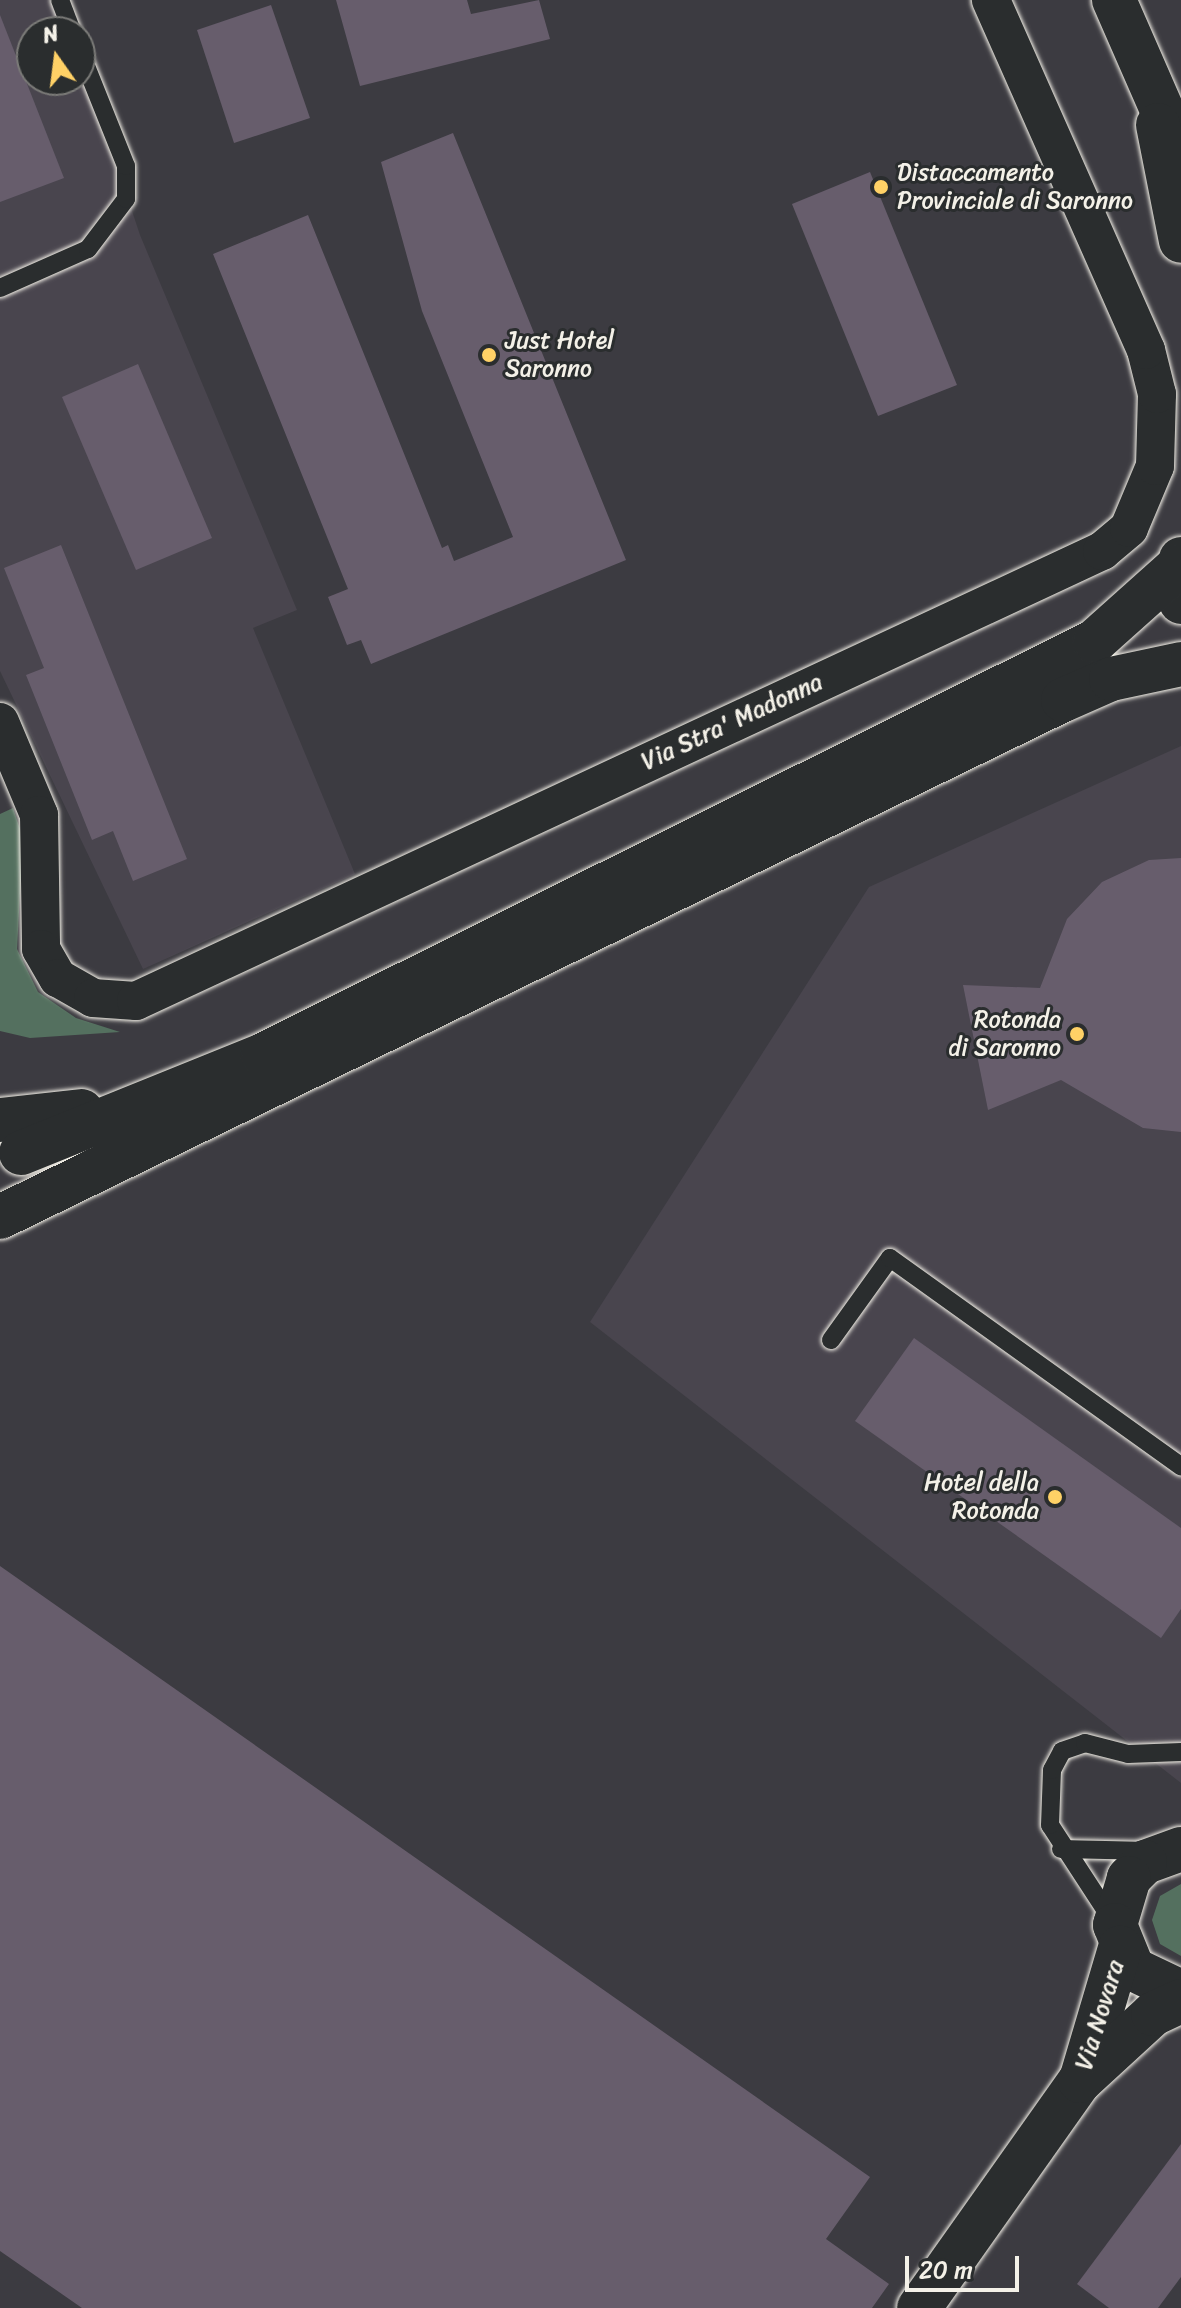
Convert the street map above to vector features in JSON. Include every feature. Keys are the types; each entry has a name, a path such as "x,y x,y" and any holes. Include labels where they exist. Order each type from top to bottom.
{"main road":[{"path":"1114,0 1181,153"},
{"path":"1150,79 1181,241"},
{"path":"0,1217 206,1095 1095,641 1180,576"},
{"path":"7,1144 206,1095 451,1003 1063,700 1111,679 1181,664"},
{"name":"Via Novara","path":"1080,2081 1118,1936 1129,1878 1174,1850"},
{"name":"Via Novara","path":"1118,1936 1152,1984 1181,1992"},
{"name":"Via Novara","path":"919,2308 1080,2081 1153,2014 1181,2001"}],"street":[{"name":"Via Stra' Madonna","path":"0,722 39,815 41,949 58,978 93,998 136,1001 1102,551 1129,528 1155,466 1157,394 1146,350 991,0"}],"lane":[{"path":"0,288 88,249 126,199 126,166 96,91"},
{"path":"831,1340 890,1258 1181,1466"},
{"path":"1118,1936 1061,1849 1046,1798 1062,1751 1085,1743 1128,1754 1181,1752"},
{"path":"1061,1849 1174,1850"}],"shaded area":[{"path":"0,0 62,0 68,16 16,16 16,96 94,96 140,235 297,610 253,628 355,874 143,969 0,671"},
{"path":"1181,746 1181,1783 590,1322 869,887"}],"green space":[{"path":"13,808 23,838 17,949 38,992 76,1018 120,1032 30,1038 0,1031 0,814"},
{"path":"1181,1884 1181,1956 1160,1944 1152,1920 1160,1896"}],"building":[{"path":"336,0 467,0 471,14 539,0 550,39 360,86"},
{"path":"271,5 310,118 234,143 197,30"},
{"path":"0,15 16,56 16,96 32,96 64,178 0,202"},
{"path":"453,133 626,560 371,664 361,640 347,645 328,597 348,589 213,254 308,215 442,548 448,545 454,561 513,537 422,311 381,162"},
{"path":"870,172 957,385 878,416 792,204"},
{"path":"138,364 212,538 136,570 62,397"},
{"path":"61,545 187,859 133,881 113,831 92,840 26,675 44,668 4,568"},
{"name":"Rotonda di Saronno","path":"1181,858 1181,1132 1143,1128 1061,1080 988,1110 963,985 1040,988 1067,919 1102,882 1149,860"},
{"path":"914,1338 1181,1528 1181,1609 1161,1638 855,1421"},
{"path":"0,1566 870,2177 826,2239 889,2284 872,2308 82,2308 0,2251"},
{"path":"1181,2144 1181,2277 1158,2308 1109,2308 1077,2284"}],"place":[{"name":"Distaccamento Provinciale di Saronno","path":"881,187"},
{"name":"Just Hotel Saronno","path":"489,355"},
{"name":"Rotonda di Saronno","path":"1077,1034"},
{"name":"Hotel della Rotonda","path":"1055,1497"}]}
